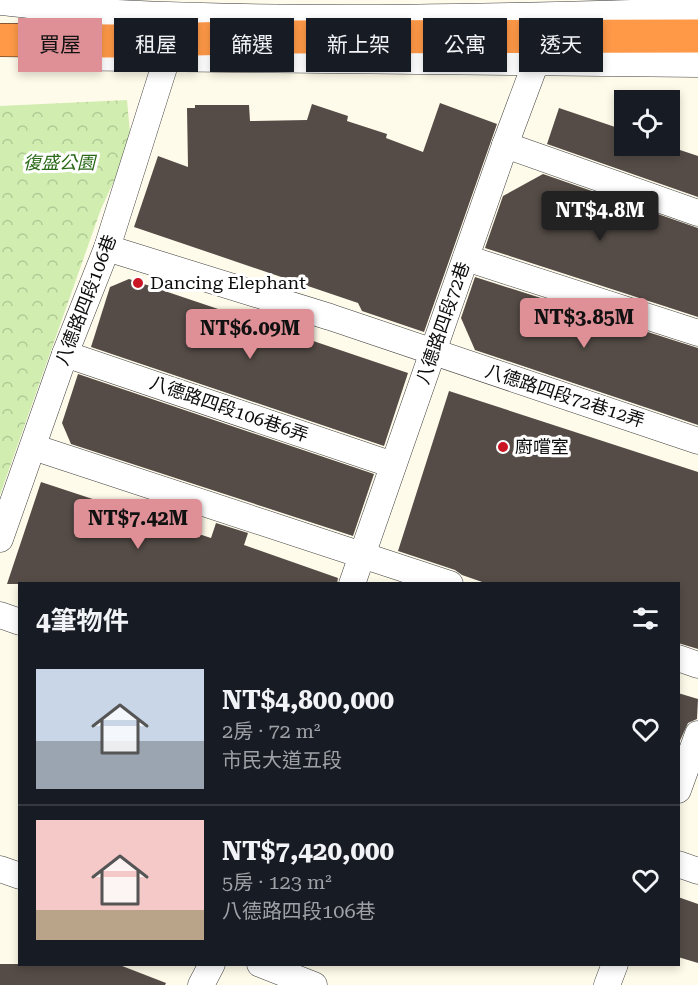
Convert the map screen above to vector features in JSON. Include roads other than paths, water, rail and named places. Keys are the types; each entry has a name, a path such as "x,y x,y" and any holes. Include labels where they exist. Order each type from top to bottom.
{"highway":[{"path":"0,40 698,36"}],"street":[{"path":"603,0 698,10"},
{"path":"0,2 115,13 277,18 510,17 698,10"},
{"path":"0,56 114,57"},
{"path":"198,58 519,62"},
{"path":"603,63 698,64"},
{"name":"八德路四段106巷","path":"0,539 65,354 107,248 163,72"},
{"name":"八德路四段72巷","path":"353,582 532,72"},
{"path":"505,145 698,213"},
{"name":"八德路四段72巷12弄","path":"107,248 330,317 698,441"},
{"path":"466,258 698,333"},
{"name":"八德路四段106巷6弄","path":"65,354 393,465"},
{"path":"33,447 444,582"},
{"path":"0,615 18,621"},
{"path":"680,659 698,665"},
{"path":"680,784 698,734"},
{"path":"680,865 698,871"},
{"path":"0,869 18,875"},
{"path":"201,985 211,966"},
{"path":"265,966 314,985"},
{"path":"607,985 614,966"}],"place":[{"name":"Dancing Elephant","path":"138,283"},
{"name":"廚嚐室","path":"503,447"}],"park label":[{"name":"復盛公園","path":"59,163"}]}
